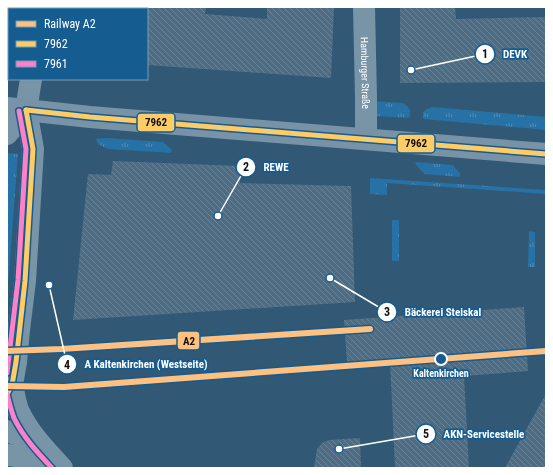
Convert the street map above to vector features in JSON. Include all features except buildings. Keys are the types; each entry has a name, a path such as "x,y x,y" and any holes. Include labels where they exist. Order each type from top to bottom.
{"main road":[{"path":"17,109 98,118 546,154"}],"street":[{"name":"Hamburger Straße","path":"364,7 366,139"},
{"path":"7,134 31,80"},
{"path":"17,109 33,149 25,281 16,362 10,389 18,408 37,442 61,468"},
{"path":"7,431 37,442"},
{"path":"10,452 61,468"}],"green space":[{"path":"371,101 403,103 410,110 410,116 408,118 375,116"},
{"path":"433,107 546,117 546,130 423,119 423,112"},
{"path":"106,138 163,142 172,150 171,153 108,149 98,144 96,139"},
{"path":"7,153 18,154 7,290"},
{"path":"415,162 453,165 460,174 460,177 425,174 419,169"},
{"path":"370,178 546,190 546,194 387,183 387,195 370,194"},
{"path":"392,220 399,220 399,261 392,261"},
{"path":"529,231 535,232 535,267 528,267"}],"rail line":[{"name":"A2","path":"7,351 61,349 370,329"},
{"name":"A2","path":"7,386 64,387 546,351"}],"transit line":[{"name":"7962","path":"26,110 90,117 546,154"},
{"name":"7962","path":"7,394 12,385 16,362 25,281 33,149 26,110"},
{"name":"7961","path":"7,373 18,280 26,149 19,111"},
{"name":"7961","path":"7,394 14,418 22,432 52,468"}],"place":[{"name":"DEVK","path":"411,70"},
{"name":"REWE","path":"218,216"},
{"name":"Bäckerei Steiskal","path":"330,278"},
{"name":"A Kaltenkirchen (Westseite)","path":"49,285"},
{"name":"Kaltenkirchen","path":"441,359"},
{"name":"AKN-Servicestelle","path":"339,449"}]}
